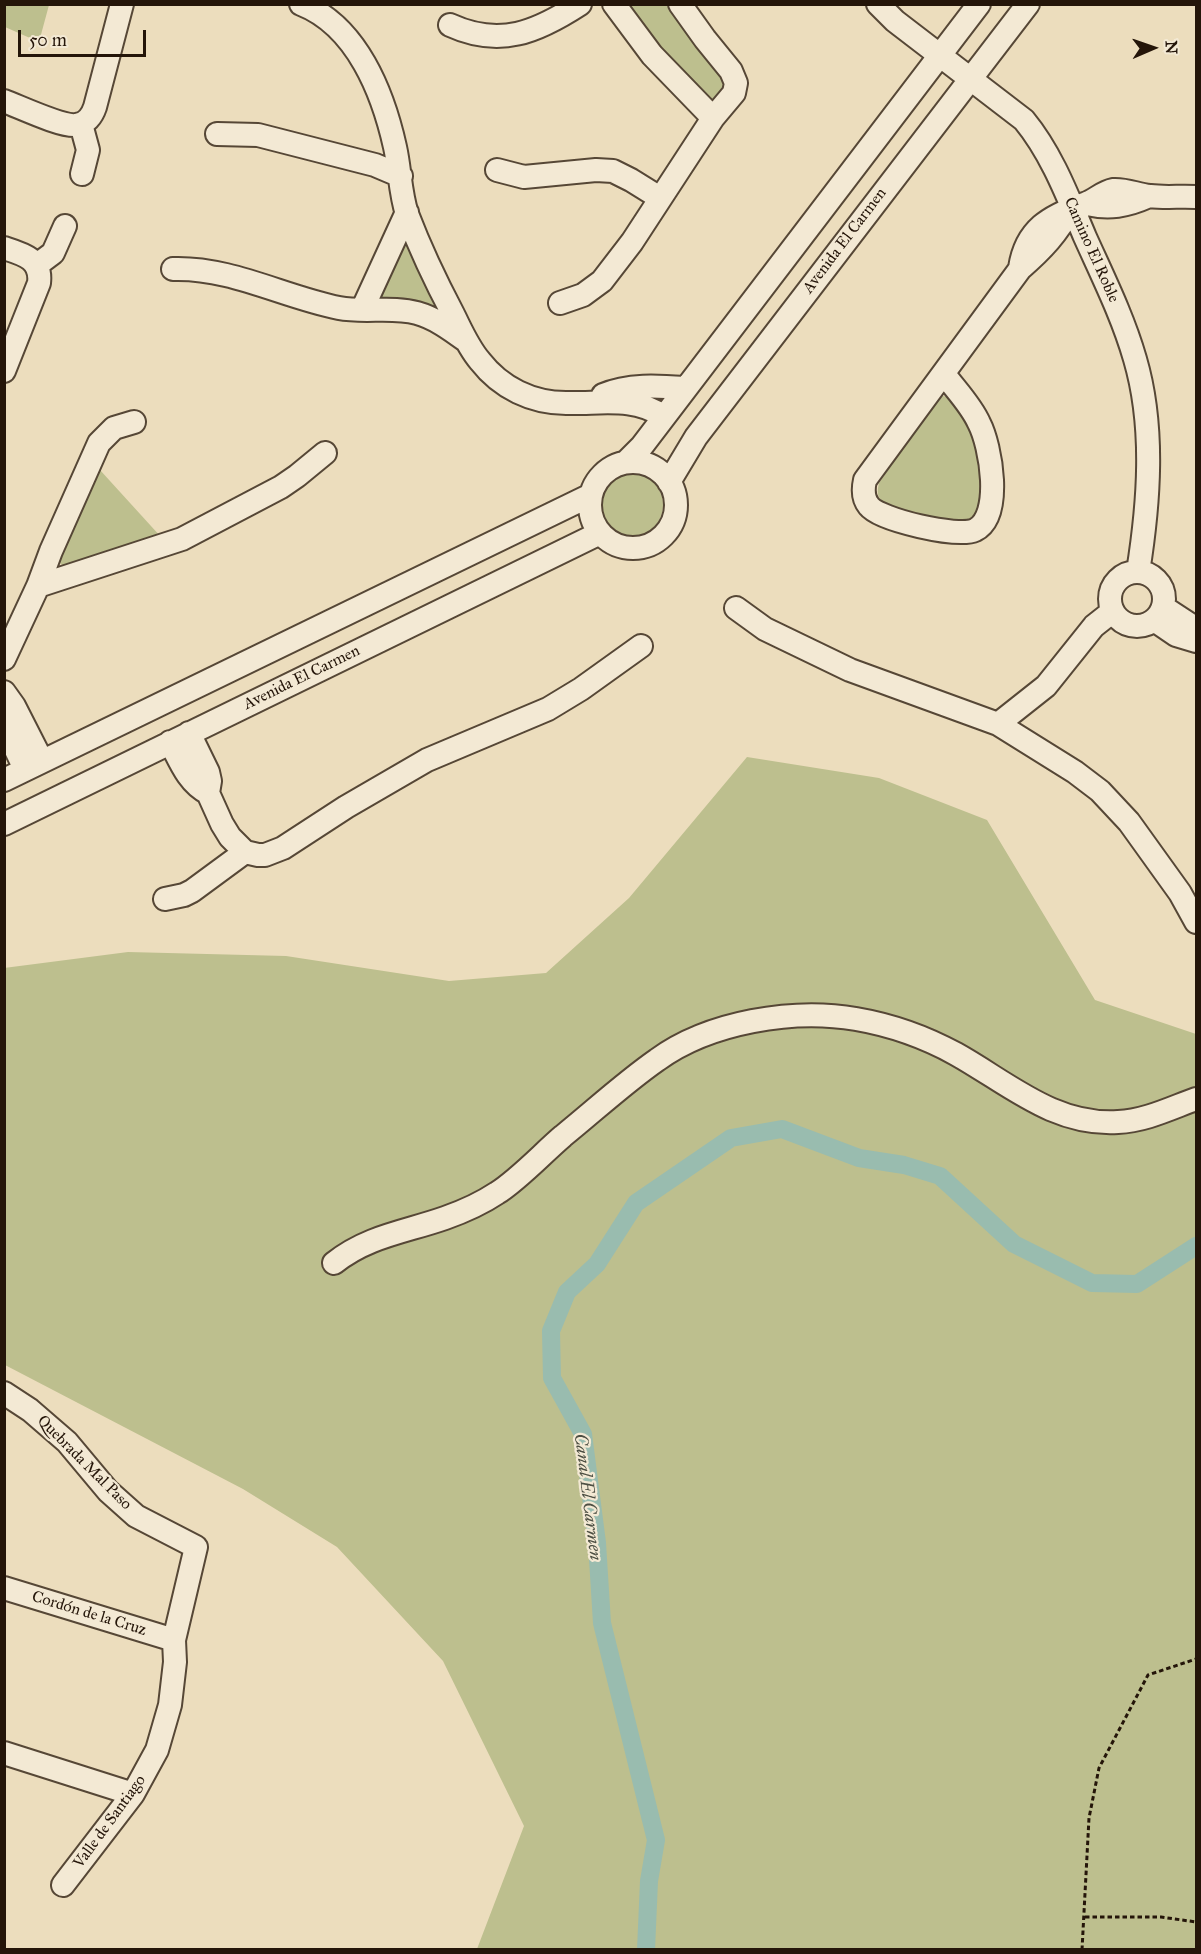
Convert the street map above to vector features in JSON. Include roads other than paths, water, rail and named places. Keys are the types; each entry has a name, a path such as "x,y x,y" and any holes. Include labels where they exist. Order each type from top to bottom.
{"street":[{"path":"4,101 64,124 81,124 88,120 95,107 122,4"},
{"path":"301,4 338,28 359,53 385,110 395,147 407,212 441,290 467,341 489,371 498,380 520,393 551,402 609,401 641,405 663,416"},
{"path":"450,25 483,36 510,36 537,29 580,4"},
{"path":"614,4 652,55 713,118"},
{"path":"560,303 583,296 602,280 632,242 713,118 734,93 735,77 680,4"},
{"name":"Camino El Roble","path":"878,4 896,21 1010,108 1036,135 1056,172 1080,206 1130,343 1142,387 1148,469 1138,572"},
{"path":"626,462 642,446 979,4"},
{"name":"Avenida El Carmen","path":"669,482 696,437 1028,4"},
{"path":"81,124 88,150 82,174"},
{"path":"217,134 258,135 375,165 400,176"},
{"path":"497,170 524,177 596,170 613,171 660,198"},
{"path":"944,374 979,421 988,450 992,492 989,512 983,524 967,533 936,530 871,509 863,492 868,475 1020,269 1023,251 1035,232 1055,216 1080,206 1109,207 1133,203 1149,196 1197,197"},
{"path":"362,310 407,212"},
{"path":"37,265 53,253 65,226"},
{"path":"4,248 28,256 37,265 39,283 4,371"},
{"path":"173,269 192,269 219,274 332,306 415,313 440,323 467,341"},
{"path":"591,402 623,388 664,386 685,388"},
{"path":"4,659 99,443 114,428 134,422"},
{"path":"38,586 161,548 182,539 281,487 325,453"},
{"path":"626,462 640,462 654,467 669,482 675,497 675,513 669,528 658,540 644,546 628,548 613,543 600,533 591,515 591,495 601,476 612,467 626,462"},
{"path":"4,780 591,495"},
{"name":"Avenida El Carmen","path":"4,824 600,533"},
{"path":"1138,572 1153,578 1163,591 1158,613 1139,626 1131,625 1117,617 1113,610 1111,595 1117,581 1123,576 1138,572"},
{"path":"736,609 765,629 850,670 998,724 1075,772 1115,806 1140,836 1180,893 1197,922"},
{"path":"998,724 1046,686 1094,626 1113,610"},
{"path":"1158,613 1176,635 1197,639"},
{"path":"179,737 192,781 208,793 222,824 236,845 245,852 266,855 283,848 402,773 453,747 548,709 581,689 641,646"},
{"path":"4,692 14,706 34,765"},
{"path":"4,725 34,765"},
{"path":"165,899 192,891 245,852"},
{"path":"334,1263 351,1250 399,1231 446,1218 498,1193 658,1059 702,1036 750,1022 791,1016 827,1016 854,1019 899,1029 933,1042 958,1055 1047,1109 1086,1121 1102,1123 1136,1120 1197,1099"},
{"name":"Quebrada Mal Paso","path":"4,1393 30,1410 67,1442 108,1491 136,1516 196,1547"},
{"name":"Valle de Santiago","path":"63,1885 133,1794 146,1773 165,1727 174,1684 174,1640 196,1547"},
{"name":"Cordón de la Cruz","path":"4,1588 174,1640"},
{"path":"4,1754 133,1794"}],"waterway":[{"name":"Canal El Carmen","path":"646,1950 649,1881 656,1840 602,1623 597,1543 583,1434 552,1378 551,1331 567,1292 597,1264 636,1203 731,1138 782,1129 859,1158 904,1165 940,1176 1014,1244 1092,1283 1137,1284 1196,1246"}]}
